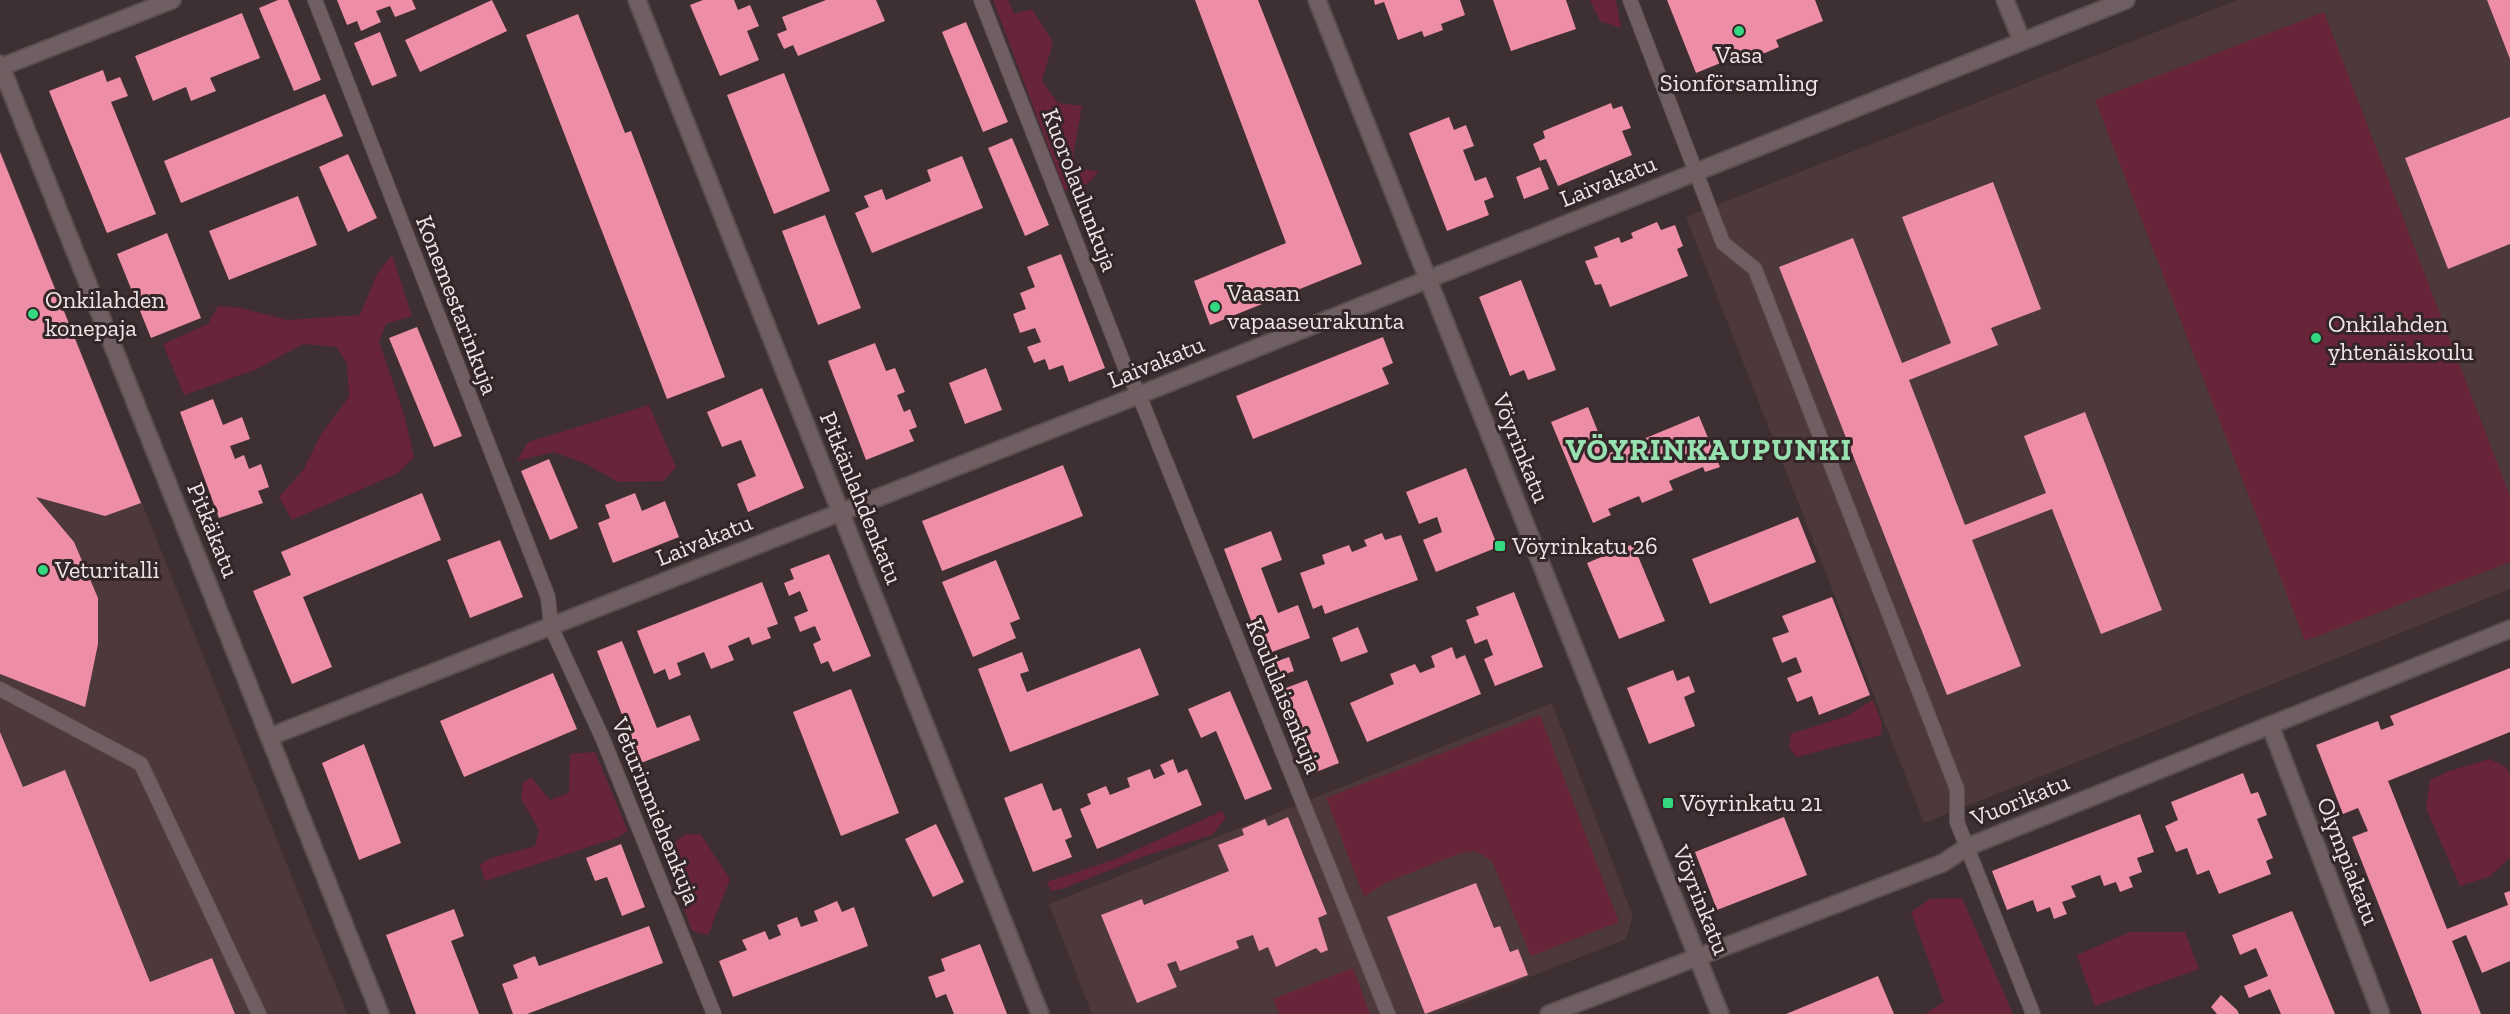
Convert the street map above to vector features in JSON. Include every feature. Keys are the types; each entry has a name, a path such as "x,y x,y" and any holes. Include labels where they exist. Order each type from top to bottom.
{"street":[{"path":"1,66 172,0"},
{"name":"Pitkänlahdenkatu","path":"637,0 1040,1014"},
{"name":"Vöyrinkatu","path":"1317,0 1720,1014"},
{"path":"2006,0 2022,41"},
{"name":"Laivakatu","path":"269,736 1139,395 2126,0"},
{"name":"Pitkäkatu","path":"1,66 380,1014"},
{"name":"Vuorikatu","path":"1549,1014 1942,863 1967,847 2510,629"},
{"name":"Olympiakatu","path":"2270,725 2381,1014"}],"lane":[{"name":"Konemestarinkuja","path":"315,0 548,597 551,627"},
{"name":"Kuorolaulunkuja","path":"981,0 1125,367 1139,395"},
{"path":"1630,0 1723,243 1755,269 1957,789 1957,822 2033,1014"},
{"name":"Koululaisenkuja","path":"1139,395 1388,1014"},
{"name":"Veturinmiehenkuja","path":"551,627 602,737 714,1014"},
{"path":"0,689 141,764 259,1014"}],"shaded area":[{"path":"993,0 1008,0 1014,14 1032,9 1053,42 1042,81 1058,103 1082,106 1073,155 1077,168 1099,172 1087,184 1065,191"},
{"path":"1590,0 1616,0 1621,28 1600,21"},
{"path":"2237,0 2510,0 2510,589 1924,823 1686,217"},
{"path":"2324,12 2510,496 2510,562 2305,641 2095,100"},
{"path":"0,149 347,1014 0,1014"},
{"path":"392,255 412,316 386,324 379,341 405,418 414,457 398,473 292,520 279,497 304,469 321,434 349,397 347,363 336,347 303,344 255,370 184,395 163,344 208,324 218,306 242,308 287,320 360,315 377,274"},
{"path":"649,405 676,467 663,481 618,482 586,464 554,452 517,461 528,442"},
{"path":"1873,700 1882,723 1881,735 1797,757 1789,747 1791,734 1847,716"},
{"path":"1552,703 1633,916 1626,939 1436,1014 1092,1014 1049,904"},
{"path":"1540,715 1619,922 1531,956 1492,861 1476,851 1458,854 1385,883 1364,897 1326,798"},
{"path":"595,752 628,831 616,838 485,881 480,865 498,856 535,846 539,830 521,799 523,783 531,777 550,800 569,793 570,754"},
{"path":"2490,759 2507,768 2510,774 2510,858 2489,877 2460,886 2426,808 2430,780 2449,771"},
{"path":"1222,811 1226,818 1212,835 1145,856 1062,889 1051,891 1047,882 1116,859"},
{"path":"686,834 701,835 730,879 708,935 692,931 663,850"},
{"path":"1962,898 2013,1014 1925,1014 1944,1002 1911,912 1930,899"},
{"path":"2130,932 2185,932 2199,969 2095,1006 2077,955"},
{"path":"1353,968 1370,1014 1279,1014 1273,999"}],"building":[{"path":"278,0 288,0 321,80 294,91 259,8"},
{"path":"337,0 412,0 416,9 395,17 390,6 376,11 381,22 361,31 357,21 347,25"},
{"path":"492,0 507,31 420,72 405,40"},
{"path":"703,0 734,0 738,10 750,5 759,26 747,31 759,60 720,76 690,5"},
{"path":"826,0 876,0 885,21 798,56 793,45 784,49 777,34 787,30 782,17"},
{"path":"1195,0 1258,0 1362,264 1210,325 1194,281 1286,243"},
{"path":"1374,0 1460,0 1465,15 1441,24 1443,30 1424,37 1422,31 1398,40 1384,2 1375,5"},
{"path":"1493,0 1566,0 1576,29 1511,51"},
{"name":"Vasa Sionförsamling","path":"1667,0 1815,0 1823,21 1776,40 1779,47 1753,58 1750,51 1696,73"},
{"path":"2487,0 2510,0 2510,59"},
{"path":"242,13 260,58 210,78 216,91 191,101 186,87 153,101 135,56"},
{"path":"578,14 625,133 631,131 725,377 667,399 526,35"},
{"path":"966,22 1008,122 983,132 942,32"},
{"path":"380,32 397,76 372,86 354,43"},
{"path":"103,70 107,82 120,77 128,96 111,102 156,214 107,233 49,91"},
{"path":"784,73 830,191 774,214 727,95"},
{"path":"325,94 343,136 181,203 164,161"},
{"path":"1611,103 1613,109 1622,106 1631,128 1622,131 1632,155 1558,186 1546,159 1540,161 1533,144 1545,138 1543,131"},
{"path":"1449,117 1454,130 1466,125 1474,146 1463,150 1475,181 1486,177 1494,197 1484,201 1489,215 1447,231 1409,133"},
{"path":"2510,117 2510,244 2448,269 2405,158"},
{"path":"1012,138 1049,225 1025,236 988,148"},
{"path":"0,152 141,503 105,516 36,497 74,542 98,598 98,644 85,707 0,674"},
{"path":"348,154 377,218 348,232 319,167"},
{"path":"962,156 983,208 872,253 855,213 869,207 864,196 882,189 886,200 931,181 927,170"},
{"path":"1540,167 1549,189 1524,199 1516,177"},
{"path":"1993,182 2041,309 1991,328 1998,345 1909,380 1965,525 2046,493 2024,436 2085,412 2162,610 2101,634 2052,509 1972,540 2021,666 1947,695 1779,267 1853,238 1902,363 1951,343 1902,217"},
{"path":"298,196 317,245 229,280 209,231"},
{"path":"825,215 861,308 818,325 782,231"},
{"path":"1657,222 1661,230 1675,225 1683,246 1677,249 1688,276 1610,307 1601,284 1595,285 1585,261 1598,257 1594,247 1619,237 1621,243 1633,238 1631,233"},
{"path":"167,233 201,318 151,338 117,254"},
{"path":"1061,254 1105,368 1069,382 1063,365 1049,370 1045,359 1034,363 1027,347 1041,342 1035,328 1020,333 1013,314 1026,309 1020,293 1035,287 1027,267"},
{"path":"1521,280 1556,370 1528,380 1524,370 1510,376 1479,297"},
{"path":"417,327 462,436 434,447 389,338"},
{"path":"1383,337 1393,363 1382,368 1389,384 1253,439 1236,396"},
{"path":"875,343 886,371 895,368 905,392 897,395 904,412 910,409 917,427 909,430 914,441 866,460 828,361"},
{"path":"986,368 1002,410 965,424 949,383"},
{"path":"762,388 804,488 748,512 737,484 756,476 741,440 722,447 707,412"},
{"path":"213,399 223,425 242,417 250,439 230,446 235,459 244,455 249,469 261,464 269,487 258,491 263,503 219,518 180,412"},
{"path":"1588,407 1607,454 1699,416 1720,467 1705,472 1703,467 1669,481 1673,490 1642,503 1639,496 1608,509 1611,515 1593,523 1551,422"},
{"path":"549,459 578,528 550,540 521,471"},
{"path":"1063,465 1083,516 942,571 922,521"},
{"path":"1466,468 1498,547 1436,572 1423,540 1442,532 1437,517 1419,524 1406,492"},
{"path":"422,493 441,540 303,597 332,667 292,684 253,591 291,575 281,552"},
{"path":"635,493 642,511 665,501 679,537 613,563 598,523 610,518 605,505"},
{"path":"1798,517 1816,562 1710,604 1692,559"},
{"path":"1271,531 1282,560 1261,568 1278,613 1298,605 1310,638 1264,655 1224,549"},
{"path":"1382,533 1385,540 1401,535 1418,580 1325,614 1322,605 1313,609 1300,573 1325,564 1322,555 1349,545 1352,552 1367,546 1364,540"},
{"path":"500,540 523,597 470,618 447,560"},
{"path":"1633,544 1665,621 1619,639 1587,563"},
{"path":"829,554 871,656 833,672 828,661 821,664 813,644 821,640 815,626 800,632 794,617 808,611 800,591 789,596 784,583 794,579 790,569"},
{"path":"996,560 1020,619 1010,623 1016,638 973,657 942,582"},
{"path":"762,582 778,624 767,628 771,638 752,645 749,637 728,646 734,660 711,669 704,652 677,663 681,675 669,680 665,669 654,674 637,631"},
{"path":"1514,592 1543,667 1495,686 1484,659 1493,655 1487,639 1475,644 1466,620 1479,615 1476,607"},
{"path":"1832,597 1870,695 1819,715 1812,696 1797,702 1787,678 1802,672 1796,657 1782,663 1772,638 1789,632 1782,616"},
{"path":"1358,627 1368,652 1341,662 1332,638"},
{"path":"622,641 657,728 690,715 700,740 641,763 597,651"},
{"path":"1452,647 1456,659 1465,655 1481,694 1367,742 1350,703 1394,684 1390,674 1415,664 1420,673 1435,667 1431,656"},
{"path":"1140,648 1159,695 1010,752 978,669 1022,652 1029,671 1020,674 1027,692"},
{"path":"1289,657 1294,671 1274,678 1269,664"},
{"path":"2510,668 2510,732 2388,781 2447,929 2508,905 2504,893 2510,891 2510,961 2482,973 2466,935 2452,941 2481,1014 2422,1014 2352,837 2368,831 2358,808 2343,814 2316,745 2378,721 2381,730 2394,725 2390,716"},
{"path":"1673,670 1677,681 1689,676 1695,692 1684,697 1695,726 1649,744 1627,688"},
{"path":"553,673 577,729 464,777 440,721"},
{"path":"1307,680 1339,763 1311,774 1278,691"},
{"path":"851,689 899,813 841,836 793,712"},
{"path":"1230,691 1272,789 1245,800 1216,731 1201,738 1188,709"},
{"path":"0,732 23,787 65,770 150,982 212,958 235,1014 0,1014"},
{"path":"364,744 401,843 359,860 322,763"},
{"path":"1173,759 1178,773 1187,769 1202,805 1097,849 1080,809 1091,804 1087,794 1106,786 1110,795 1130,787 1127,778 1150,769 1154,779 1165,774 1160,765"},
{"path":"2243,773 2251,794 2258,792 2267,815 2257,819 2273,858 2266,861 2271,874 2219,894 2209,870 2197,875 2187,848 2176,852 2165,826 2178,820 2171,802"},
{"path":"1042,783 1053,811 1061,808 1072,837 1065,840 1072,857 1033,872 1004,798"},
{"path":"2140,814 2154,852 2137,858 2142,872 2129,877 2133,887 2120,892 2116,882 2104,886 2100,875 2071,886 2076,897 2062,902 2067,914 2054,919 2050,907 2037,912 2033,900 2007,910 1992,871"},
{"path":"1288,817 1327,914 1318,918 1328,950 1321,953 1316,948 1276,967 1268,947 1259,951 1253,935 1236,941 1239,948 1180,971 1176,961 1167,964 1177,987 1137,1003 1101,915 1142,899 1144,905 1229,871 1218,845 1244,835 1242,829 1265,819 1268,826"},
{"path":"1784,817 1807,875 1717,910 1695,852"},
{"path":"936,824 964,882 933,897 905,839"},
{"path":"621,844 645,907 622,916 607,877 595,881 586,858"},
{"path":"1476,883 1494,928 1500,926 1510,952 1518,949 1528,975 1425,1014 1387,917"},
{"path":"837,901 842,912 854,907 868,946 733,997 719,961 747,950 742,940 765,931 769,940 781,935 777,925 797,917 801,927 818,921 814,911"},
{"path":"454,909 464,936 451,941 479,1014 416,1014 386,935"},
{"path":"2292,911 2335,1014 2281,1014 2270,989 2249,998 2244,986 2268,976 2256,948 2240,955 2232,935"},
{"path":"649,926 663,963 527,1014 513,1014 502,984 518,978 513,965 535,956 539,966"},
{"path":"980,944 1007,1014 954,1014 946,994 936,998 928,977 945,971 941,959"},
{"path":"1878,976 1894,1014 1786,1014"},
{"path":"2221,995 2239,1014 2217,1014 2211,1007"}],"place":[{"name":"Vasa Sionförsamling","path":"1739,31"},
{"name":"Vaasan vapaaseurakunta","path":"1215,307"},
{"name":"Onkilahden konepaja","path":"33,314"},
{"name":"Onkilahden yhtenäiskoulu","path":"2316,338"},
{"name":"Vöyrinkatu 26","path":"1500,546"},
{"name":"Veturitalli","path":"43,570"},
{"name":"Vöyrinkatu 21","path":"1668,803"}],"district":[{"name":"VÖYRINKAUPUNKI","path":"1709,450"}]}
